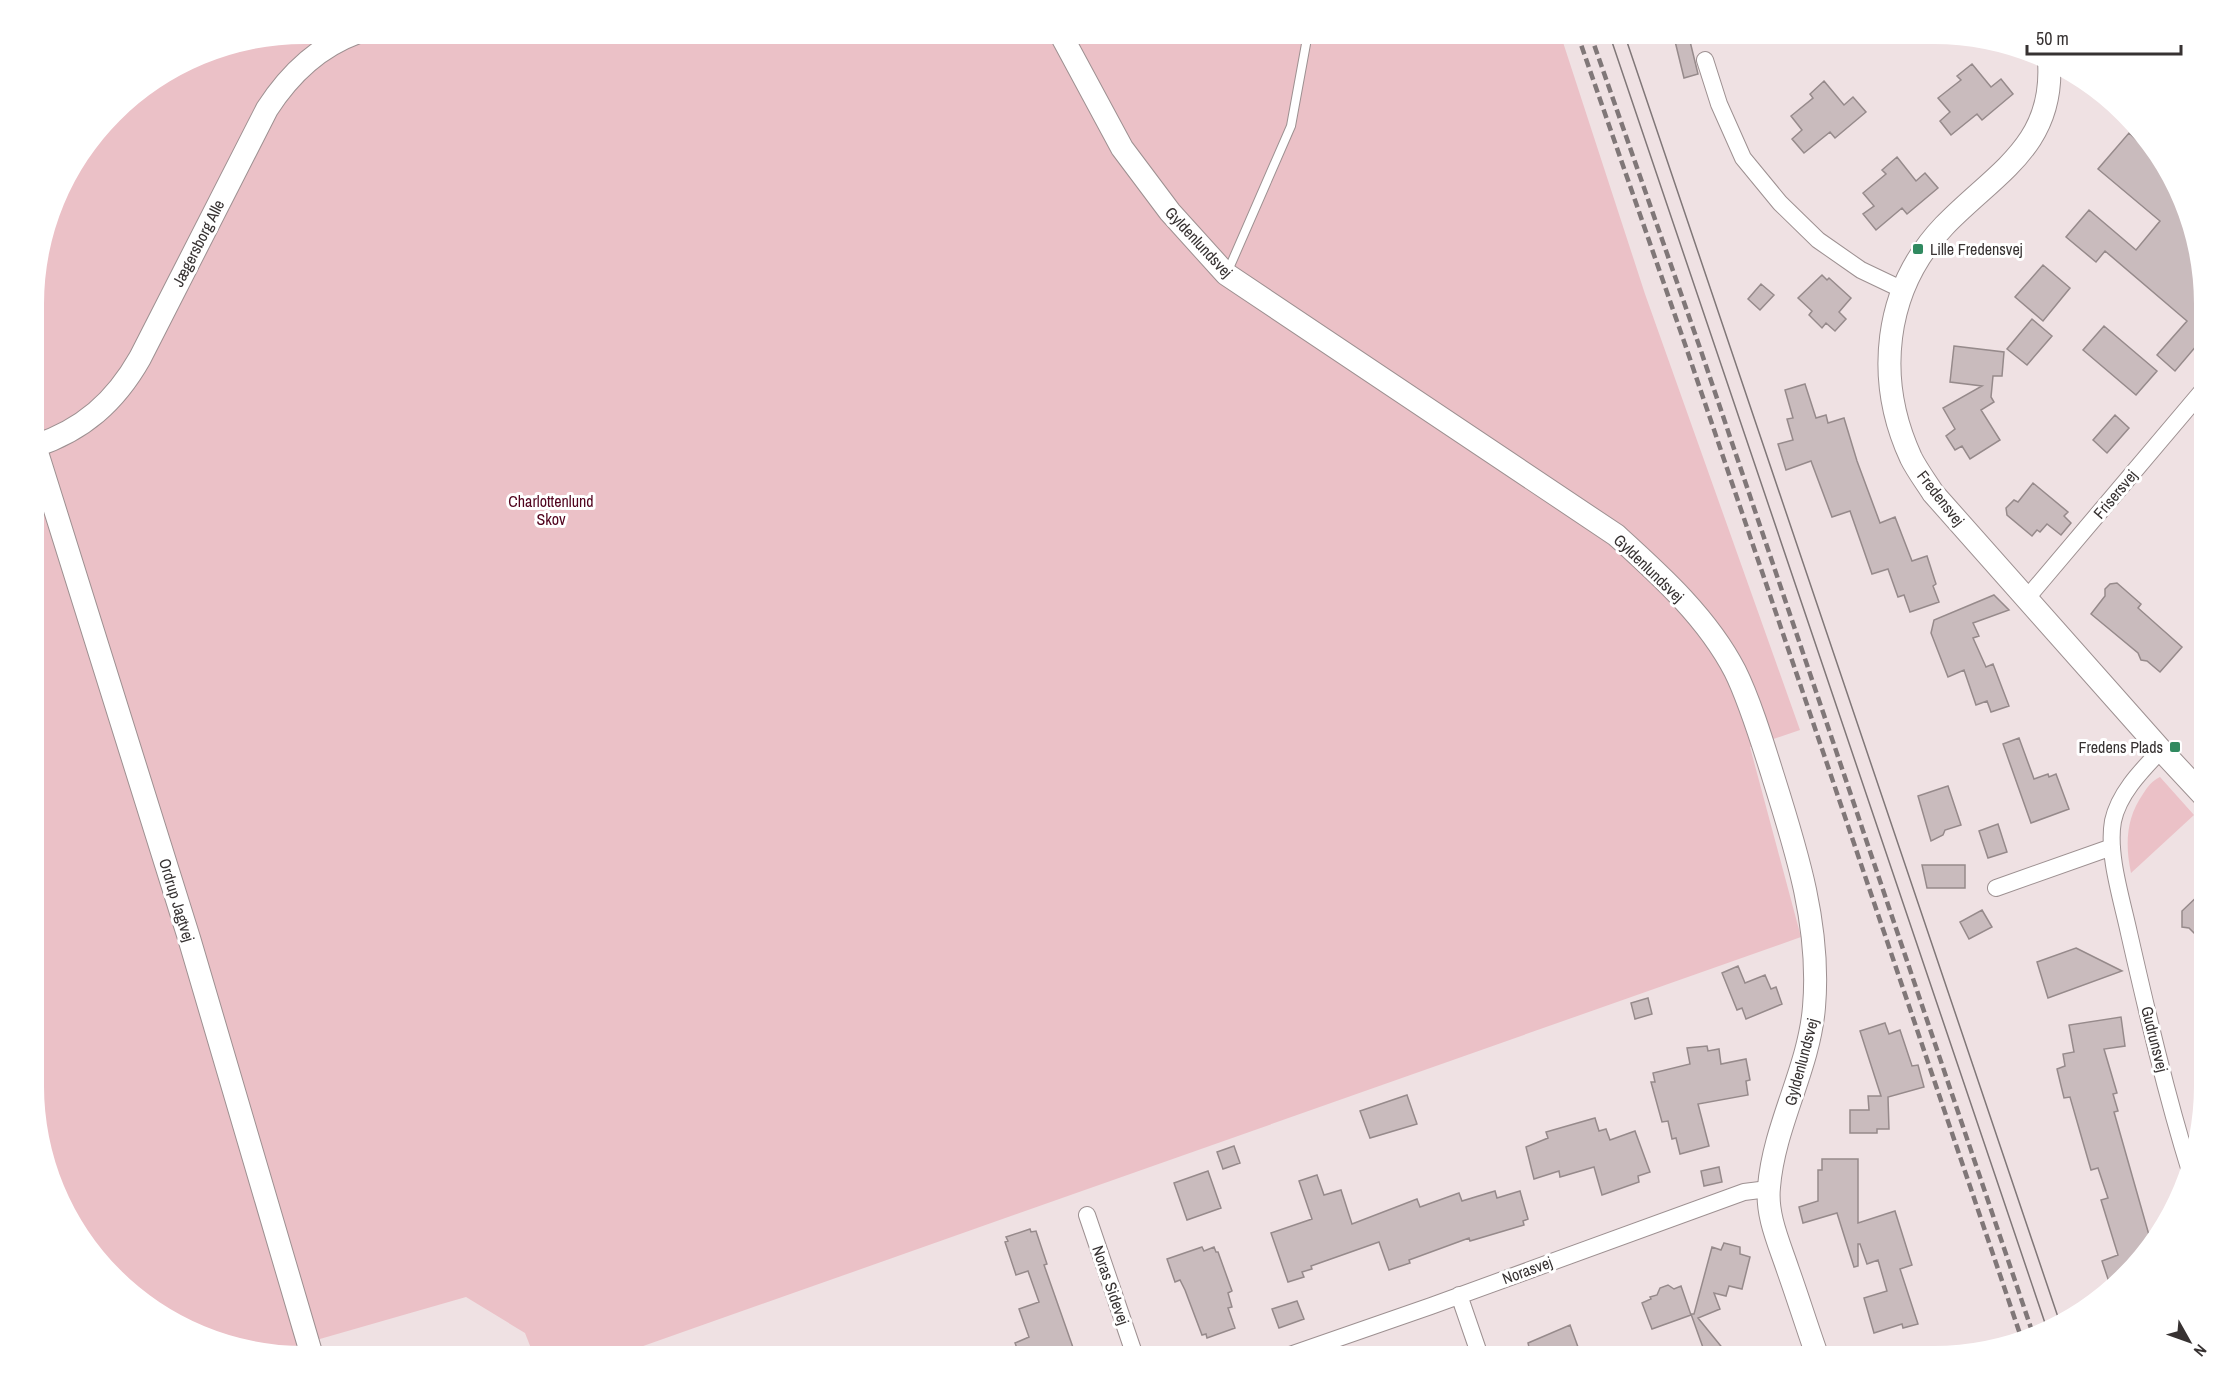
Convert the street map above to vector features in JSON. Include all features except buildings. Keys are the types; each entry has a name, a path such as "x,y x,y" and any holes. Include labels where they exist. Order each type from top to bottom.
{"street":[{"name":"Jægersborg Alle","path":"44,442 63,435 90,419 118,392 144,350 267,109 279,91 304,64 332,44"},
{"name":"Gyldenlundsvej","path":"1066,44 1122,148 1170,212 1226,274 1616,535 1664,579 1706,627 1735,670 1798,855 1811,916 1817,968 1814,1010 1806,1051 1773,1159 1768,1189 1771,1220 1814,1346"},
{"path":"1705,60 1719,104 1743,158 1780,203 1818,240 1861,270 1903,290"},
{"name":"Fredensvej","path":"2049,71 2050,80 2042,120 2019,156 1943,226 1920,256 1903,290 1890,330 1888,375 1897,422 1912,460 1933,493 2193,783"},
{"name":"Frisersvej","path":"2027,598 2193,403"},
{"name":"Ordrup Jagtvej","path":"44,475 189,938 309,1346"},
{"path":"1996,888 2112,848 2113,820 2122,798 2161,750"},
{"name":"Gudrunsvej","path":"2112,848 2123,906 2185,1153"},
{"name":"Norasvej","path":"1315,1346 1744,1192 1768,1189"},
{"name":"Noras Sidevej","path":"1087,1215 1132,1346"},
{"path":"1459,1295 1477,1346"}],"lane":[{"path":"1226,274 1291,126 1306,44"}],"green space":[{"name":"Charlottenlund Skov","path":"287,44 1564,44 1645,294 1800,730 1750,747 1801,937 643,1346 530,1346 525,1333 466,1297 297,1346 253,1340 220,1332 189,1319 159,1302 132,1281 108,1257 78,1215 57,1169 44,1102 44,287 52,237 63,204 87,159 108,132 145,97 189,70 237,52"},
{"path":"2160,777 2193,816 2131,873 2128,852 2130,822 2137,803 2152,782"}],"tram line":[{"path":"1613,44 2044,1321"},
{"path":"1628,44 2057,1314"}],"railway":[{"path":"1581,44 1688,353 2019,1331"},
{"path":"1594,44 1700,348 2031,1327"}],"place":[{"name":"Lille Fredensvej","path":"1918,249"},
{"name":"Fredens Plads","path":"2175,747"}]}
